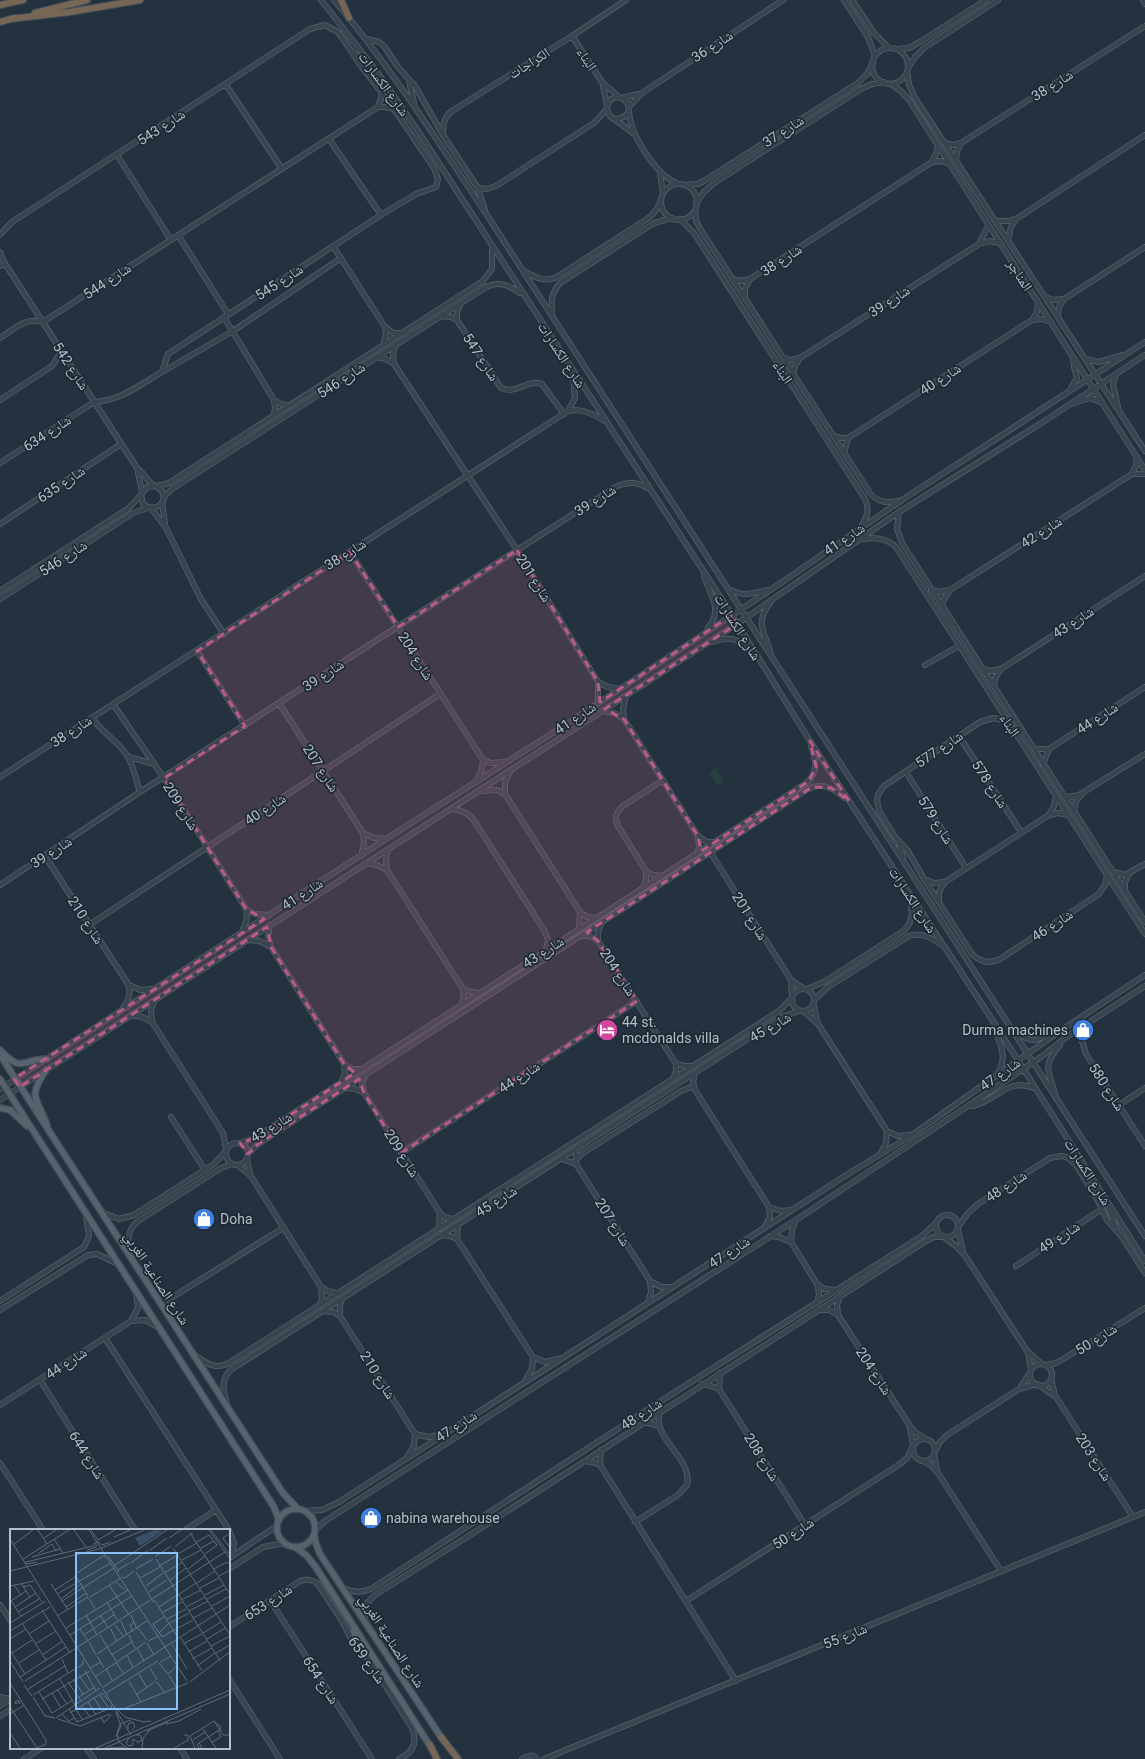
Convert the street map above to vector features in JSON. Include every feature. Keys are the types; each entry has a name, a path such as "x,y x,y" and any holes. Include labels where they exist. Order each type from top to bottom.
{"highway":[{"path":"8,4 17,0"},
{"path":"0,5 23,0"},
{"path":"0,22 87,0"},
{"path":"10,19 70,12 140,0"},
{"path":"342,0 349,18"},
{"path":"441,1738 458,1759"},
{"path":"430,1745 438,1759"}],"main road":[{"path":"0,1050 9,1059 17,1064 26,1064 47,1058"},
{"name":"شارع الصناعية الغربي","path":"0,1055 50,1135 283,1493 302,1510"},
{"path":"46,1070 34,1090 50,1135"},
{"name":"شارع الصناعية الغربي","path":"0,1079 2,1088 9,1094 274,1507 278,1522"},
{"path":"0,1108 10,1110 32,1130"},
{"path":"302,1510 313,1519 314,1532 306,1544 295,1547 285,1543 278,1533 278,1522 287,1511 302,1510"},
{"name":"شارع الصناعية الغربي","path":"314,1532 318,1549 454,1759"},
{"name":"شارع الصناعية الغربي","path":"295,1547 311,1560 430,1745"},
{"path":"347,1616 362,1652"}],"street":[{"name":"شارع الكسارات","path":"321,0 375,69 418,131 523,296 732,615 810,741 991,1018 1145,1261"},
{"name":"شارع الكسارات","path":"334,0 367,39 414,105 485,212 1145,1236"},
{"name":"الكراجات","path":"443,135 444,123 452,111 572,36 626,0"},
{"name":"شارع 36","path":"629,109 642,93 783,0"},
{"path":"844,0 868,37 875,56"},
{"path":"852,0 874,33 889,48"},
{"path":"986,0 909,48 889,48 883,50 875,56 872,63 874,73 878,79 891,84 901,80 915,57 924,48 998,0"},
{"path":"1143,0 1145,4"},
{"name":"شارع الكسارات","path":"325,25 338,32 358,62 382,92 436,172 437,183"},
{"name":"شارع 543","path":"0,234 12,222 226,85 310,29 325,25"},
{"name":"شارع 38","path":"961,143 1145,26"},
{"name":"البناء","path":"572,36 602,82 621,98"},
{"name":"شارع الكسارات","path":"367,39 379,42 384,46 409,81 417,88 443,135 478,188 483,199 485,212"},
{"path":"896,49 904,55 908,61 908,70"},
{"path":"352,52 375,69"},
{"name":"شارع 37","path":"684,185 698,184 704,181 852,87 867,74 872,63"},
{"name":"المناجر","path":"908,70 911,92 1145,451"},
{"path":"409,81 414,105"},
{"name":"البناء","path":"602,82 607,107"},
{"name":"شارع 37","path":"696,203 704,192 714,183 862,88 872,84 884,82"},
{"name":"المناجر","path":"891,84 901,91 909,100 1145,470"},
{"path":"226,85 282,169"},
{"path":"378,107 381,102 382,92"},
{"name":"شارع 36","path":"621,98 642,93"},
{"path":"478,188 487,189 496,186 594,123 607,107 611,99 621,98 626,100 634,133 660,173 663,193 657,209 650,217 557,277 541,280 522,269"},
{"path":"378,107 394,109"},
{"name":"شارع 544","path":"43,322 378,107"},
{"path":"607,107 610,116 634,133"},
{"path":"613,118 621,119 629,109"},
{"path":"995,221 1004,222 1016,219 1145,135"},
{"path":"329,139 381,216"},
{"path":"945,143 961,143"},
{"path":"956,160 957,151 961,143"},
{"path":"932,162 938,146"},
{"path":"117,155 171,240"},
{"path":"932,162 940,161 948,163"},
{"name":"شارع 38","path":"732,279 741,281 750,279 932,162"},
{"path":"552,317 552,297 560,283 660,220 672,218 680,219 690,216 696,203 694,193 690,188 678,184 660,173"},
{"name":"شارع 545","path":"162,372 168,354 333,246 416,194 436,186 437,183"},
{"path":"663,193 670,187 678,184"},
{"path":"661,199 662,209 672,218"},
{"name":"البناء","path":"694,210 696,221 701,230 844,454 874,498 888,503 902,500"},
{"name":"البناء","path":"680,219 694,233 865,499 868,509 867,516 858,530"},
{"path":"1008,240 1011,227 1016,219"},
{"path":"979,244 988,226"},
{"path":"178,235 274,400 274,416"},
{"name":"شارع 39","path":"800,358 979,244 989,241 999,243"},
{"path":"333,246 385,327 393,333 403,332"},
{"name":"شارع 546","path":"156,486 169,483 487,278 493,264 492,247"},
{"path":"1058,316 1059,307 1064,299 1145,247"},
{"name":"شارع 542","path":"0,252 5,263 121,444 137,468 156,486"},
{"path":"94,402 105,402 121,396 233,331 341,258"},
{"path":"0,266 5,263"},
{"name":"شارع 38","path":"745,299 745,288 750,279"},
{"name":"شارع 546","path":"164,497 172,489 486,287 496,283 506,285 523,296"},
{"path":"1045,297 1054,300 1064,299"},
{"path":"1032,320 1037,312 1038,303"},
{"name":"شارع 547","path":"460,304 457,312 457,320 501,388 508,390 534,383 542,384 566,413"},
{"name":"شارع 547","path":"441,316 448,316 457,320"},
{"path":"1032,320 1041,319 1051,322"},
{"path":"0,338 31,320 43,322"},
{"name":"شارع 40","path":"848,438 1032,320"},
{"path":"383,345 386,335 385,327"},
{"name":"شارع 41","path":"2,1088 620,689 772,589 902,500 1145,342"},
{"path":"394,364 393,354 395,346"},
{"path":"0,400 52,366 62,351"},
{"path":"1085,359 1099,362 1124,355"},
{"name":"شارع 41","path":"0,1100 478,792 702,645 737,624 899,512 1145,355"},
{"path":"377,357 386,359 394,364 468,476"},
{"path":"782,357 791,360 800,358"},
{"path":"793,374 795,366 800,358"},
{"path":"1070,391 1077,378 1074,367 1074,358"},
{"path":"566,413 575,398 573,372"},
{"name":"المناجر","path":"1117,373 1113,385 1118,409"},
{"path":"1070,404 1090,398 1102,403"},
{"path":"274,400 289,406"},
{"name":"شارع 634","path":"0,463 94,402"},
{"path":"566,413 581,410 587,411 605,421"},
{"name":"شارع 38","path":"0,777 224,634 318,571 566,413"},
{"path":"833,436 848,438 844,454"},
{"name":"شارع 635","path":"0,524 121,444"},
{"path":"1137,457 1136,466 1132,474 1145,474"},
{"name":"شارع 542","path":"137,468 141,484 141,494"},
{"name":"شارع 42","path":"950,590 1132,474"},
{"name":"شارع 201","path":"468,476 517,550 598,682"},
{"name":"شارع 39","path":"0,885 140,792 617,486 623,483 638,484 650,490"},
{"path":"150,508 159,506 164,497 163,492 156,486 147,487 141,494 142,501 150,508 166,528 201,599 224,634"},
{"name":"شارع 546","path":"0,591 129,508 136,502 141,494"},
{"path":"162,502 166,528"},
{"name":"شارع 546","path":"0,599 133,513 150,508"},
{"name":"البناء","path":"899,512 897,529 900,540 1145,922"},
{"name":"البناء","path":"862,539 879,538 893,544 1145,934"},
{"name":"شارع 204","path":"350,552 483,760"},
{"path":"701,568 716,611 712,623 704,633"},
{"name":"شارع 43","path":"1001,669 1145,576"},
{"path":"730,590 748,595 772,589"},
{"path":"931,590 939,592 950,590"},
{"path":"942,606 944,599 950,590"},
{"path":"771,657 761,621 763,613 774,598"},
{"path":"702,645 720,639 731,638 741,642 754,652"},
{"path":"925,665 959,646"},
{"path":"197,651 245,726"},
{"path":"983,669 990,671 1001,669"},
{"path":"994,686 995,678 1001,669"},
{"path":"598,703 598,682 608,687 620,689"},
{"name":"شارع 44","path":"1049,749 1145,687"},
{"name":"شارع 40","path":"89,925 440,694"},
{"path":"624,719 623,708 626,696"},
{"name":"شارع 207","path":"279,703 363,833"},
{"name":"شارع 209","path":"113,704 164,778 246,909"},
{"path":"602,711 614,713 624,719 698,836 699,843 696,854"},
{"path":"92,718 128,757 140,792"},
{"name":"شارع 577","path":"878,795 884,786 987,719 994,718 1007,721"},
{"name":"شارع 578","path":"959,736 1022,832"},
{"name":"شارع 43","path":"238,1142 255,1138 809,781 813,777 816,767 816,761 810,741"},
{"path":"1034,749 1049,749 1043,764"},
{"path":"1074,811 1076,801 1082,794 1145,754"},
{"path":"128,757 154,765"},
{"path":"476,782 482,769 483,760 491,763 507,762"},
{"path":"505,794 505,782 511,770"},
{"name":"شارع 579","path":"906,772 966,868"},
{"path":"644,887 646,872 618,826 616,815 623,806 663,780"},
{"name":"شارع 43","path":"248,1156 257,1145 812,787 822,785 831,788 849,801"},
{"path":"478,792 497,790 505,794 580,912 587,917 596,918"},
{"path":"1063,795 1073,796 1082,794"},
{"name":"شارع الكسارات","path":"878,795 877,806 879,811 899,841 908,851 972,954 980,961 985,962"},
{"path":"939,903 939,892 945,882 1049,814 1054,806 1056,796"},
{"path":"451,809 462,811 472,817 544,930 548,940 546,950"},
{"path":"1049,814 1062,813 1068,816"},
{"path":"361,856 364,844 363,833 374,838 386,839"},
{"path":"698,836 707,842 715,842"},
{"path":"899,841 903,861"},
{"path":"388,850 386,860 387,870 464,989 464,997 461,1005"},
{"name":"شارع 201","path":"710,852 791,980 805,989"},
{"name":"شارع 210","path":"45,856 128,984"},
{"path":"367,863 378,865 387,870"},
{"path":"1113,872 1121,875 1129,874 1145,864"},
{"path":"646,872 653,875 662,876"},
{"path":"1125,891 1125,882 1129,874"},
{"name":"شارع 46","path":"985,962 1000,959 1099,894 1105,885 1107,875"},
{"path":"924,879 934,883 945,882"},
{"path":"910,895 912,915 911,921 905,930 824,982 796,991 792,997 793,1006 818,1024 887,1131 898,1136 912,1135"},
{"path":"246,909 254,914 270,915"},
{"path":"242,933 247,919 246,909"},
{"path":"579,929 580,912"},
{"name":"شارع 204","path":"598,942 598,932 601,923"},
{"path":"270,925 268,937 271,947 344,1064 345,1073 342,1082"},
{"path":"801,1011 808,1010 828,987 909,936 920,934 944,946"},
{"name":"شارع 204","path":"581,936 590,936 598,942 676,1064"},
{"path":"247,940 260,941 271,947"},
{"name":"شارع 47","path":"302,1510 318,1510 331,1507 912,1135 1060,1031 1145,975"},
{"name":"شارع 201","path":"791,980 792,997"},
{"path":"128,984 140,990 154,989"},
{"path":"121,1011 129,997 130,993 128,984"},
{"name":"شارع 47","path":"314,1532 326,1521 796,1220 1023,1070 1065,1038 1145,986"},
{"path":"464,989 479,993"},
{"path":"805,989 812,993 818,1024"},
{"name":"شارع 45","path":"191,1353 213,1366 224,1365 779,1011 792,997"},
{"path":"154,1000 151,1011 152,1022 223,1133 228,1161 251,1176"},
{"name":"شارع 44","path":"401,1153 637,1001"},
{"name":"شارع 45","path":"228,1410 223,1382 228,1372 782,1017 801,1011"},
{"path":"131,1015 142,1017 152,1022"},
{"path":"991,1018 1004,1057 1002,1065 996,1076"},
{"name":"شارع 580","path":"1086,1024 1082,1041 1084,1048 1145,1146"},
{"path":"1013,1031 1025,1039 1032,1041 1060,1031"},
{"path":"1056,1098 1048,1072 1048,1062 1052,1054 1065,1038"},
{"path":"344,1064 352,1069 361,1069"},
{"path":"673,1079 676,1072 676,1064 694,1066"},
{"path":"695,1073 693,1089 769,1207 770,1217 763,1230"},
{"path":"364,1093 362,1084 366,1075"},
{"path":"968,1106 988,1100 1015,1085 1022,1084 1035,1088"},
{"path":"676,1085 693,1089"},
{"path":"344,1089 352,1088 364,1093"},
{"path":"1119,1104 1145,1088"},
{"path":"576,1162 584,1153 681,1091 693,1089"},
{"name":"شارع 209","path":"364,1093 440,1213"},
{"path":"171,1117 205,1170"},
{"path":"880,1155 886,1143 887,1131"},
{"path":"223,1133 246,1147 251,1176 321,1287 322,1294 320,1305"},
{"path":"99,1210 119,1219 129,1218 218,1162 230,1145 238,1142"},
{"path":"576,1150 576,1162"},
{"path":"128,1255 128,1235 133,1225 221,1168 244,1162 248,1156"},
{"name":"شارع الكسارات","path":"1061,1156 1072,1160 1076,1165 1097,1198 1110,1224 1118,1232 1145,1273"},
{"name":"شارع 48","path":"958,1228 968,1213 978,1204 1050,1158 1061,1156"},
{"path":"562,1159 576,1162"},
{"name":"شارع 207","path":"576,1162 650,1281"},
{"path":"1106,1199 1118,1232"},
{"path":"769,1207 781,1211 795,1209"},
{"name":"شارع 49","path":"1016,1266 1102,1209"},
{"path":"440,1213 446,1218 454,1219"},
{"path":"439,1229 440,1213"},
{"path":"0,1301 84,1248 89,1236 85,1214"},
{"path":"921,1461 930,1460 940,1442 947,1435 1019,1390 1048,1383 1051,1379 1051,1371 1027,1351 966,1257 956,1246 936,1231 936,1223 940,1217 948,1215 956,1219 966,1257"},
{"path":"796,1220 792,1230 792,1242 818,1284 819,1291 816,1304"},
{"name":"شارع 48","path":"343,1588 354,1592 371,1589 653,1406 922,1236 936,1223"},
{"path":"457,1239 458,1225"},
{"path":"168,1300 283,1228"},
{"path":"944,1237 953,1236 958,1228"},
{"path":"443,1235 457,1239 533,1357 545,1362 561,1359"},
{"path":"770,1236 783,1238 792,1242"},
{"name":"شارع 48","path":"364,1621 365,1609 374,1595 467,1537 720,1372 926,1241 934,1237 944,1237"},
{"path":"0,1310 88,1255 97,1254 118,1264"},
{"path":"650,1281 661,1287 673,1287"},
{"path":"648,1303 651,1292 650,1281"},
{"path":"818,1284 828,1290 837,1290"},
{"path":"321,1287 331,1293 338,1293"},
{"path":"131,1321 138,1308 136,1291"},
{"path":"838,1315 837,1304 842,1295"},
{"path":"323,1311 330,1311 340,1316 342,1299"},
{"name":"شارع 50","path":"1044,1364 1056,1363 1145,1308"},
{"path":"818,1310 829,1310 838,1315"},
{"name":"شارع 204","path":"838,1315 910,1426 916,1433 927,1439"},
{"name":"شارع 210","path":"340,1316 415,1434"},
{"path":"131,1321 146,1320 160,1328"},
{"name":"شارع 44","path":"0,1405 131,1321"},
{"path":"104,1338 228,1529"},
{"path":"1027,1351 1032,1380 1038,1385"},
{"path":"523,1383 532,1369 533,1357"},
{"path":"1019,1390 1036,1365 1044,1364"},
{"path":"702,1384 719,1389 720,1372"},
{"name":"شارع 203","path":"1051,1379 1056,1397 1133,1517"},
{"name":"شارع 644","path":"40,1380 134,1529"},
{"name":"شارع 203","path":"1038,1385 1056,1397"},
{"name":"شارع 208","path":"719,1389 805,1525"},
{"name":"شارع 48","path":"635,1522 678,1494 687,1485 687,1472 659,1426 660,1412"},
{"name":"شارع 48","path":"644,1422 659,1426"},
{"name":"شارع 204","path":"910,1426 913,1446"},
{"path":"406,1458 414,1446 415,1434 428,1437 443,1434"},
{"path":"947,1435 916,1441 913,1446 914,1455 921,1461 932,1466 938,1473 1001,1571"},
{"path":"927,1439 934,1444 938,1473"},
{"name":"شارع 50","path":"686,1601 900,1464 908,1457 913,1446"},
{"path":"601,1450 600,1465 736,1681"},
{"path":"584,1460 600,1465"},
{"name":"شارع 50","path":"900,1464 921,1461"},
{"path":"0,1463 42,1529"},
{"path":"187,1529 216,1510"},
{"name":"شارع 55","path":"544,1759 1145,1512"},
{"path":"230,1558 278,1522"},
{"path":"230,1533 234,1543 230,1558"},
{"path":"230,1568 263,1547 285,1543"},
{"name":"شارع 653","path":"230,1627 300,1581 309,1579"},
{"name":"شارع 659","path":"309,1579 318,1584 342,1621 353,1642 362,1652 412,1728 415,1738 414,1747 408,1754 399,1759"},
{"name":"شارع 654","path":"270,1600 372,1759"},
{"path":"0,1605 10,1620"},
{"path":"230,1681 280,1759"},
{"path":"0,1696 10,1699"},
{"path":"0,1706 10,1700"},
{"path":"0,1716 10,1710"},
{"path":"24,1759 40,1749"},
{"path":"87,1749 94,1759"},
{"path":"181,1749 188,1759"},
{"path":"522,1759 528,1755 538,1759"}],"highlighted area":[{"path":"517,550 598,682 600,702 732,615 737,624 605,709 624,719 698,836 701,851 809,781 816,767 810,741 849,801 831,788 812,787 587,932 598,941 637,1001 401,1153 364,1093 359,1079 257,1145 248,1154 240,1143 255,1138 355,1073 344,1064 271,947 267,927 20,1087 14,1079 264,919 246,909 164,778 245,726 197,651 350,552 398,627"}],"green space":[{"path":"716,768 724,782 718,786 709,773"}],"place":[{"name":"44 st. mcdonalds villa","path":"607,1030"},
{"name":"Durma machines","path":"1083,1030"},
{"name":"Doha","path":"204,1219"},
{"name":"nabina warehouse","path":"371,1518"}]}
